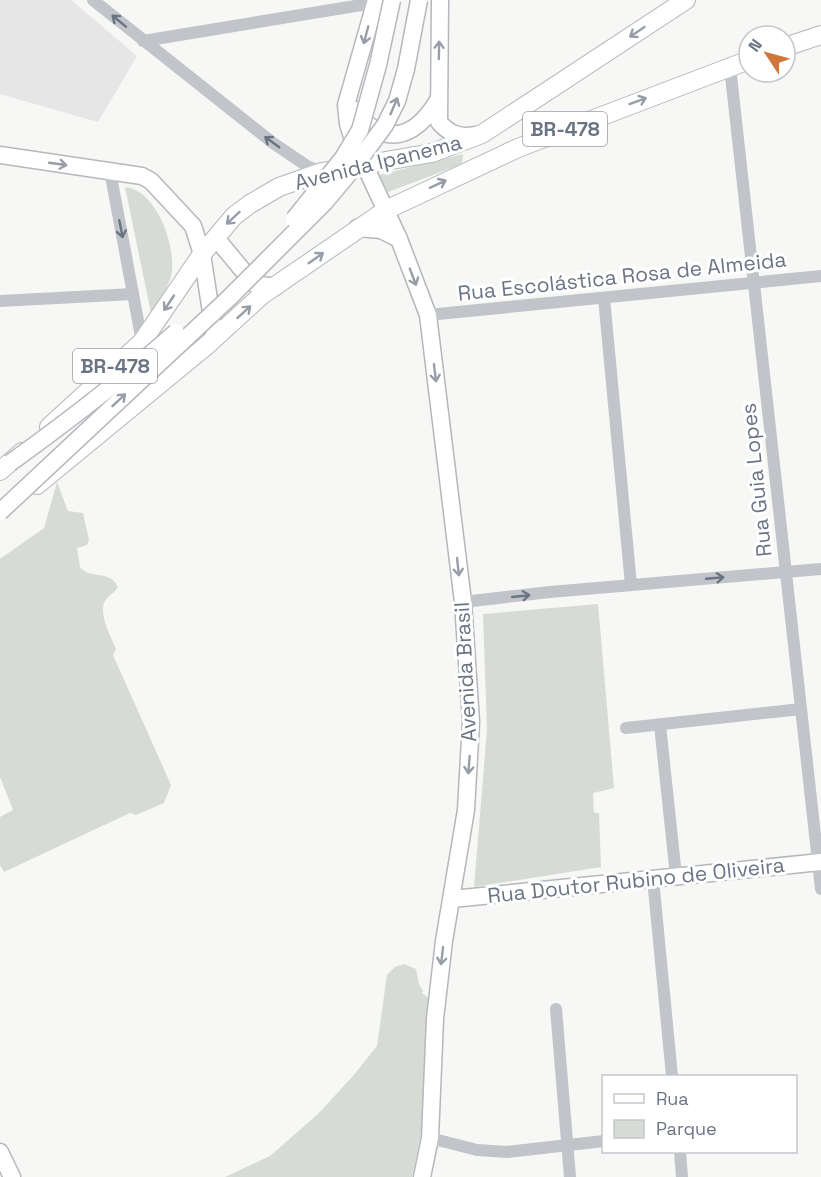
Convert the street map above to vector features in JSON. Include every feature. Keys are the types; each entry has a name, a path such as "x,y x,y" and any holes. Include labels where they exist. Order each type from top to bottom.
{"main road":[{"path":"5,467 142,363 284,232 343,158 360,130 392,0"},
{"path":"0,513 230,298 325,202 351,171 385,125 397,101 420,0"},
{"path":"440,0 438,99 440,122 458,136 482,134"},
{"name":"BR-478","path":"482,134 680,1"},
{"path":"375,3 357,70 356,111 366,124 379,131 398,135 407,133 425,118 438,99"},
{"path":"797,43 821,35"},
{"name":"BR-478","path":"0,513 61,468 215,338 262,295 386,210 518,148 737,64"},
{"name":"Avenida Brasil","path":"357,70 346,105 348,124 399,239 428,315 463,602 471,723 466,810 435,1019 430,1138 422,1177"},
{"name":"Avenida Ipanema","path":"5,467 142,342 202,254 234,216 250,204 279,187 322,172 432,153 482,134"},
{"path":"0,155 142,176 151,181 193,225 202,254 215,338"},
{"path":"357,228 381,230 399,239"},
{"path":"216,238 254,284 274,287"},
{"name":"Rua Doutor Rubino de Oliveira","path":"452,898 820,862"},
{"path":"0,1152 12,1177"}],"street":[{"path":"93,0 273,143 307,166 322,172"},
{"path":"143,40 375,3"},
{"name":"Rua Guia Lopes","path":"730,67 820,862 821,889"},
{"path":"110,171 142,342"},
{"name":"Rua Escolástica Rosa de Almeida","path":"428,315 821,276"},
{"path":"0,301 133,294"},
{"path":"604,298 631,585"},
{"path":"463,602 821,569"},
{"path":"626,728 801,709"},
{"path":"660,724 676,876"},
{"path":"653,879 672,1075"},
{"path":"556,1009 570,1177"},
{"path":"430,1138 477,1150 507,1152 602,1141"},
{"path":"680,1153 682,1177"}],"shaded area":[{"path":"0,0 71,0 137,56 98,122 0,94"}],"green space":[{"path":"463,154 462,164 388,192 379,175"},
{"path":"125,187 136,190 146,197 161,220 170,246 171,277 151,313"},
{"path":"57,482 68,511 83,513 89,540 87,545 77,548 80,567 89,573 110,578 118,587 106,599 103,606 106,625 116,649 113,655 171,785 164,803 136,815 130,813 4,872 0,865 0,817 13,810 0,777 0,559 44,528"},
{"path":"598,604 614,788 593,793 594,813 599,813 601,867 474,887 487,730 483,614"},
{"path":"404,964 416,969 422,993 429,998 421,1133 412,1177 225,1177 270,1156 318,1114 353,1076 377,1046 387,975 395,967"}]}
